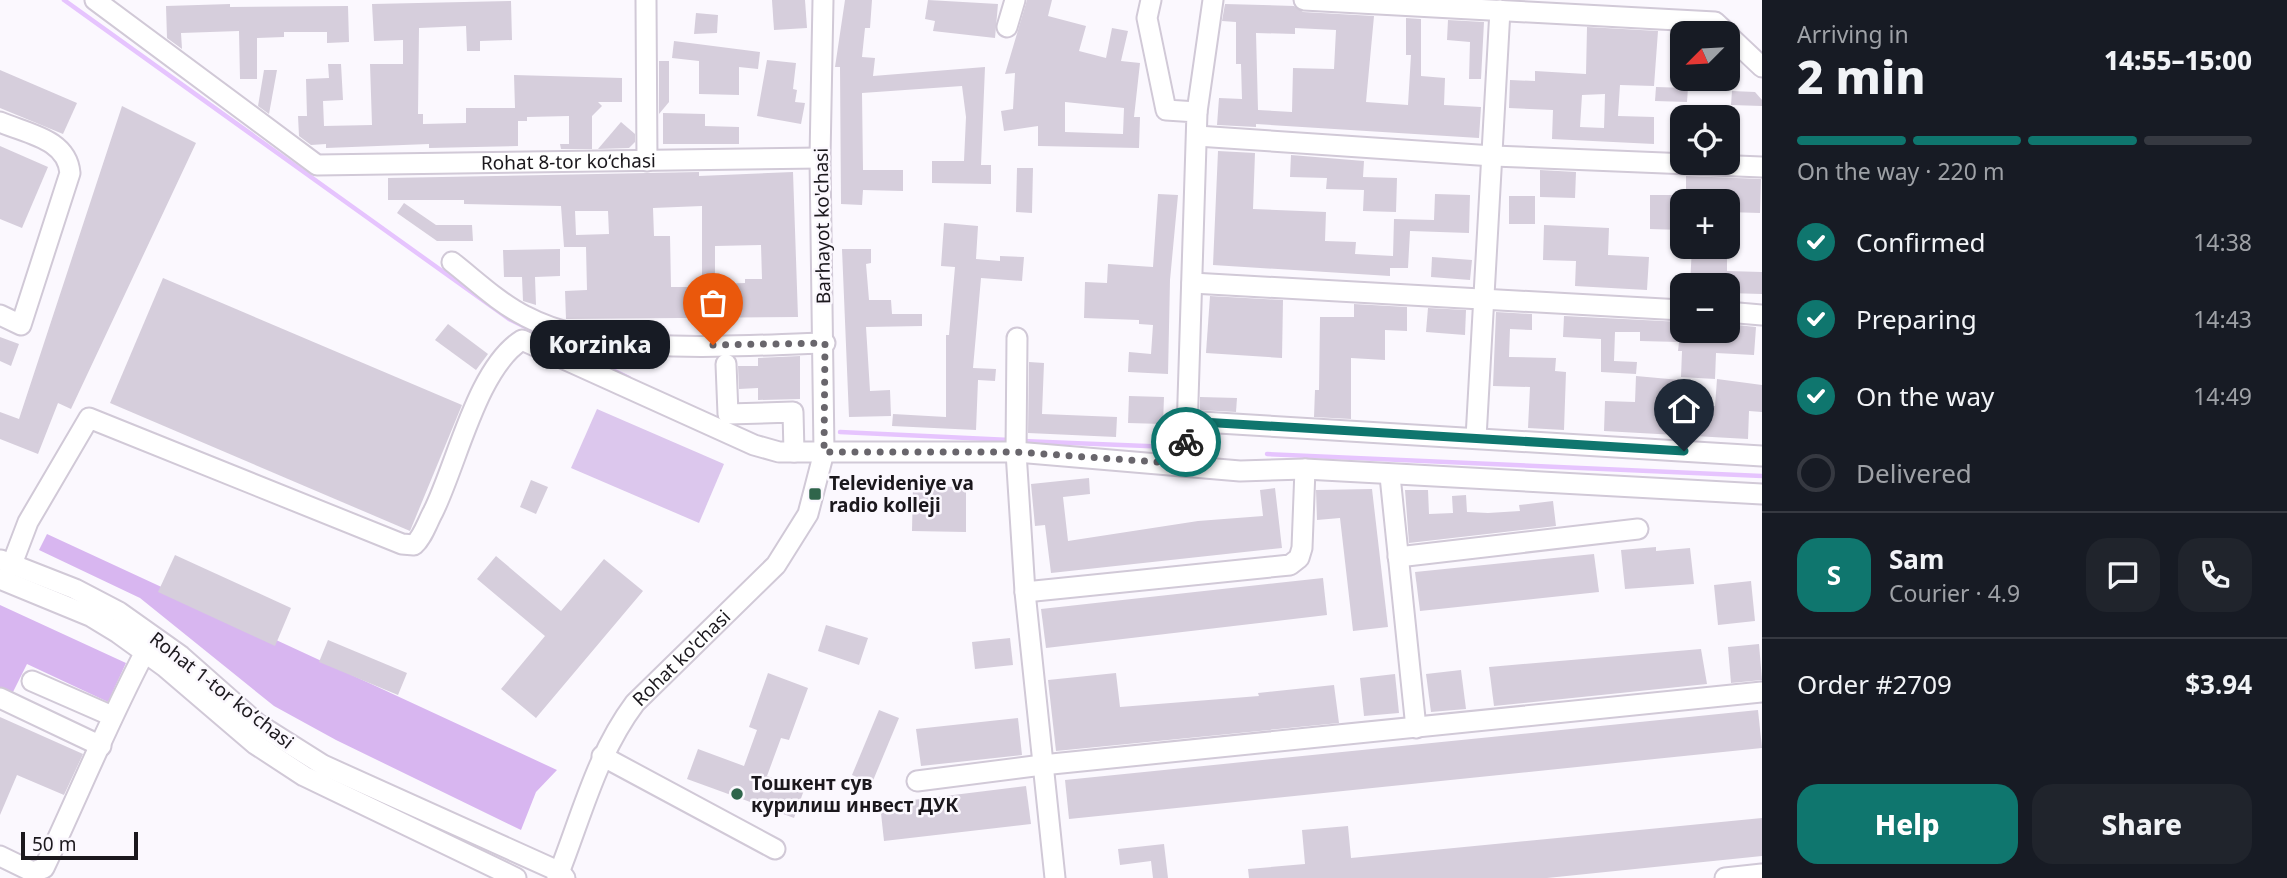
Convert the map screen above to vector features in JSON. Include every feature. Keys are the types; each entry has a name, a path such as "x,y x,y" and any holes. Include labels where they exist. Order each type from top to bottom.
{"street":[{"name":"Rohat 8-tor ko‘chasi","path":"95,0 317,165 820,158"},
{"path":"646,0 647,161"},
{"name":"Barhayot ko'chasi","path":"823,0 820,158 825,343 824,452"},
{"path":"1007,27 1015,0"},
{"path":"1151,0 1147,18 1166,110 1197,112"},
{"path":"1186,464 1185,421 1197,112 1213,0"},
{"path":"1304,0 1697,21"},
{"path":"1476,438 1500,10"},
{"path":"1740,46 1762,67"},
{"path":"0,122 60,147 69,158 70,173 22,325 0,316"},
{"path":"1197,136 1493,156 1762,167"},
{"path":"452,262 524,316 567,333 657,344 825,343"},
{"path":"1192,283 1670,309"},
{"path":"1740,313 1762,314"},
{"path":"1017,338 1016,452 1025,592 1055,878"},
{"path":"4,567 89,418 402,544 414,545 441,495 483,390 508,349 522,340 754,445 779,452 1016,452 1186,464 1240,471 1305,469 1762,494"},
{"path":"726,364 728,414 793,412 794,452"},
{"path":"1185,421 1762,456"},
{"name":"Rohat ko'chasi","path":"561,876 602,757 635,703 776,565 808,514 824,452"},
{"path":"1025,592 1290,565 1299,558 1302,548 1305,469"},
{"path":"1390,475 1416,728"},
{"path":"1398,556 1638,530"},
{"path":"0,545 4,567"},
{"name":"Rohat 1-tor koʻchasi","path":"4,567 27,589 90,616 145,652 255,744 304,776 516,878"},
{"name":"Rohat 1-tor koʻchasi","path":"4,567 75,589 129,619 181,656 258,724 323,765 561,876"},
{"path":"0,856 33,872 44,868 101,746 112,716 145,652"},
{"path":"33,681 112,716"},
{"path":"917,781 1042,765 1762,692"},
{"path":"0,698 101,746"},
{"path":"602,757 775,849"},
{"path":"1725,878 1762,874"}],"shaded area":[{"path":"597,409 724,464 699,523 571,468"},
{"path":"47,534 557,770 536,792 521,830 336,740 274,706 140,598 39,550"},
{"path":"0,605 126,663 108,702 27,664 11,696 0,692"}],"building":[{"path":"772,0 805,0 807,28 774,30"},
{"path":"845,0 872,0 870,28 865,28 862,57 875,58 873,76 985,67 981,165 991,165 991,184 932,183 932,161 964,161 966,117 962,86 862,93 863,170 903,170 903,191 863,190 862,205 841,204 840,67 835,67"},
{"path":"928,0 998,4 995,38 933,31 935,21 925,19"},
{"path":"1027,0 1052,0 1048,16 1086,26 1079,51 1106,58 1112,28 1128,31 1121,61 1140,63 1134,117 1140,117 1139,148 1038,146 1038,126 1004,131 1001,111 1013,109 1015,73 1005,74","holes":["1065,102 1124,108 1123,134 1065,132"]},
{"path":"511,1 512,40 480,41 480,51 467,51 466,26 419,28 418,114 423,114 423,124 466,123 466,108 515,108 514,75 622,78 622,102 598,102 602,106 592,116 592,149 561,149 560,144 569,144 569,116 527,117 527,121 518,121 518,146 429,148 429,144 326,148 326,144 311,145 299,136 298,116 307,116 306,79 329,78 328,64 341,64 343,100 323,101 324,126 372,125 370,64 403,64 403,40 374,41 372,4"},
{"path":"230,4 230,7 348,6 349,42 327,43 327,32 284,32 284,37 257,38 257,79 240,79 239,31 181,33 182,49 167,38 166,6"},
{"path":"1225,4 1294,6 1303,12 1374,16 1366,102 1408,105 1411,55 1406,55 1406,18 1421,19 1421,76 1445,78 1444,105 1481,107 1479,138 1256,124 1256,127 1217,125 1219,98 1242,99 1241,64 1236,64 1236,22 1222,21","holes":["1295,28 1336,30 1334,69 1293,68 1292,112 1258,110 1256,33 1295,34"]},
{"path":"696,13 718,15 717,33 694,34"},
{"path":"1448,20 1484,22 1481,79 1469,79 1470,42 1447,40"},
{"path":"1587,27 1658,31 1654,86 1620,85 1618,116 1654,117 1654,144 1552,139 1553,110 1509,108 1510,80 1535,81 1535,71 1586,74","holes":["1605,94 1604,128 1580,127 1582,95"]},
{"path":"674,41 760,52 758,69 739,67 739,95 699,94 699,61 672,58"},
{"path":"767,60 796,63 793,89 797,90 795,102 805,103 801,124 757,116"},
{"path":"659,61 669,61 669,102 659,114"},
{"path":"0,70 77,103 63,134 0,108"},
{"path":"264,70 277,70 269,114 258,106"},
{"path":"1656,87 1670,87 1670,91 1688,91 1687,102 1655,101"},
{"path":"1732,91 1755,92 1762,100 1762,106 1731,105"},
{"path":"122,106 196,143 71,409 58,403 38,454 0,439 0,412 19,419"},
{"path":"663,113 705,114 705,126 739,127 739,144 663,144"},
{"path":"621,122 635,134 635,142 629,148 598,149"},
{"path":"0,146 48,167 22,228 0,219"},
{"path":"1218,151 1255,153 1253,209 1326,212 1325,241 1356,242 1355,254 1393,256 1394,219 1434,220 1435,194 1470,195 1469,233 1410,231 1408,268 1390,268 1390,276 1213,265"},
{"path":"1291,155 1364,161 1363,177 1397,178 1396,212 1363,211 1364,190 1326,189 1327,178 1290,177"},
{"path":"1017,168 1033,168 1032,213 1016,212"},
{"path":"1540,170 1576,172 1575,198 1540,197"},
{"path":"699,172 699,176 793,172 798,317 566,319 565,291 587,290 586,247 564,247 561,206 464,204 464,200 388,200 388,178","holes":["702,206 702,287 671,287 670,236 654,236 653,208","575,211 608,211 609,234 576,235","761,245 762,279 745,279 745,283 715,284 715,246"]},
{"path":"1686,176 1761,179 1760,213 1740,212 1740,189 1686,189"},
{"path":"1158,194 1178,195 1170,280 1168,374 1128,372 1129,352 1151,354 1153,325 1139,324 1139,320 1084,318 1085,282 1107,283 1108,264 1153,267"},
{"path":"1650,195 1670,195 1670,230 1650,229"},
{"path":"1509,196 1535,196 1535,224 1509,224"},
{"path":"404,203 436,225 472,225 473,241 437,241 397,213"},
{"path":"944,223 978,226 976,259 1000,261 1000,256 1024,257 1022,281 981,278 973,368 996,369 995,381 978,380 976,430 892,426 893,414 946,417 946,335 949,335 955,267 941,266"},
{"path":"1544,225 1609,228 1608,255 1649,257 1647,290 1575,286 1576,261 1543,260"},
{"path":"560,249 560,276 535,277 536,305 523,301 522,277 504,277 503,250"},
{"path":"842,249 871,249 871,263 866,264 869,300 891,300 892,314 922,314 922,326 866,327 870,391 890,390 891,416 849,417"},
{"path":"1432,257 1472,260 1470,280 1431,277"},
{"path":"1691,259 1727,259 1727,271 1762,272 1762,294 1740,293 1740,273 1691,273"},
{"path":"163,278 462,405 410,531 110,403"},
{"path":"1210,296 1283,300 1282,358 1206,353"},
{"path":"1354,304 1407,307 1407,331 1385,330 1385,360 1351,358 1351,419 1314,417 1315,390 1319,390 1320,317 1354,317"},
{"path":"1428,308 1466,310 1465,335 1426,332"},
{"path":"1496,312 1532,314 1532,330 1510,329 1509,357 1556,358 1555,371 1566,372 1564,430 1528,428 1530,387 1493,386"},
{"path":"1564,316 1670,321 1670,342 1640,341 1640,332 1615,332 1614,361 1637,362 1636,374 1601,372 1601,339 1563,337"},
{"path":"448,324 488,354 476,370 435,340"},
{"path":"1740,325 1756,327 1754,355 1716,353 1715,379 1681,377 1682,351 1678,351 1679,343 1740,343"},
{"path":"0,337 19,344 11,366 0,361"},
{"path":"800,356 800,399 758,400 758,388 739,389 738,366 758,366 758,358"},
{"path":"1029,362 1044,363 1042,414 1117,417 1116,437 1028,433"},
{"path":"1636,376 1691,381 1689,405 1715,406 1717,379 1762,385 1762,412 1749,411 1748,439 1604,431 1605,401 1635,402"},
{"path":"1129,396 1164,397 1163,424 1128,423"},
{"path":"1200,397 1237,398 1236,412 1200,410"},
{"path":"1089,478 1090,494 1063,497 1068,541 1198,521 1263,516 1260,490 1275,488 1282,548 1051,573 1045,525 1035,526 1031,484"},
{"path":"531,480 548,487 536,514 520,507"},
{"path":"913,486 966,487 966,532 912,531"},
{"path":"1372,489 1388,627 1353,631 1340,518 1317,520 1316,490"},
{"path":"1405,490 1428,490 1429,514 1453,513 1452,496 1466,495 1467,512 1520,511 1519,505 1553,501 1556,526 1409,543"},
{"path":"1656,547 1656,551 1690,548 1694,584 1625,589 1621,550"},
{"path":"1594,554 1599,592 1420,611 1415,572"},
{"path":"175,555 291,608 275,646 158,592"},
{"path":"496,556 561,611 604,559 643,591 536,718 501,689 545,636 477,579"},
{"path":"1323,578 1327,615 1046,648 1041,609"},
{"path":"1751,581 1755,621 1718,625 1714,585"},
{"path":"826,625 868,638 859,665 818,651"},
{"path":"1010,638 1013,665 975,669 972,642"},
{"path":"328,640 407,673 398,695 319,662"},
{"path":"1759,644 1762,680 1731,683 1728,647"},
{"path":"1701,649 1707,684 1494,706 1489,667"},
{"path":"1461,670 1466,709 1431,712 1426,674"},
{"path":"768,673 808,688 789,740 781,738 767,776 804,790 794,818 687,779 698,749 744,766 757,730 749,727"},
{"path":"1116,673 1120,707 1259,696 1258,693 1334,685 1339,723 1056,751 1048,680"},
{"path":"1395,674 1399,713 1364,716 1360,678"},
{"path":"879,710 899,718 872,783 852,775"},
{"path":"1758,710 1762,748 1069,819 1065,780"},
{"path":"0,717 83,754 64,795 17,775 0,815"},
{"path":"1018,718 1022,755 921,766 916,729"},
{"path":"1026,786 1031,824 884,841 880,804"},
{"path":"1762,818 1762,856 1547,878 1249,878 1248,869 1305,864 1302,830 1348,826 1351,858"},
{"path":"1164,844 1168,878 1153,878 1151,861 1120,865 1118,849"}],"waterway":[{"path":"64,0 509,319 629,378"},
{"path":"840,432 1010,440"},
{"path":"1022,441 1171,447"},
{"path":"1267,454 1762,476"}],"way so far":[{"path":"713,345 825,343 824,452 1016,452 1186,464 1186,442"}],"place":[{"name":"Korzinka","path":"713,345"},
{"name":"Televideniye va radio kolleji","path":"815,494"},
{"name":"Тошкент сув курилиш инвест ДУК","path":"737,794"}],"route":[{"path":"1186,442 1185,421 1684,451"}]}
